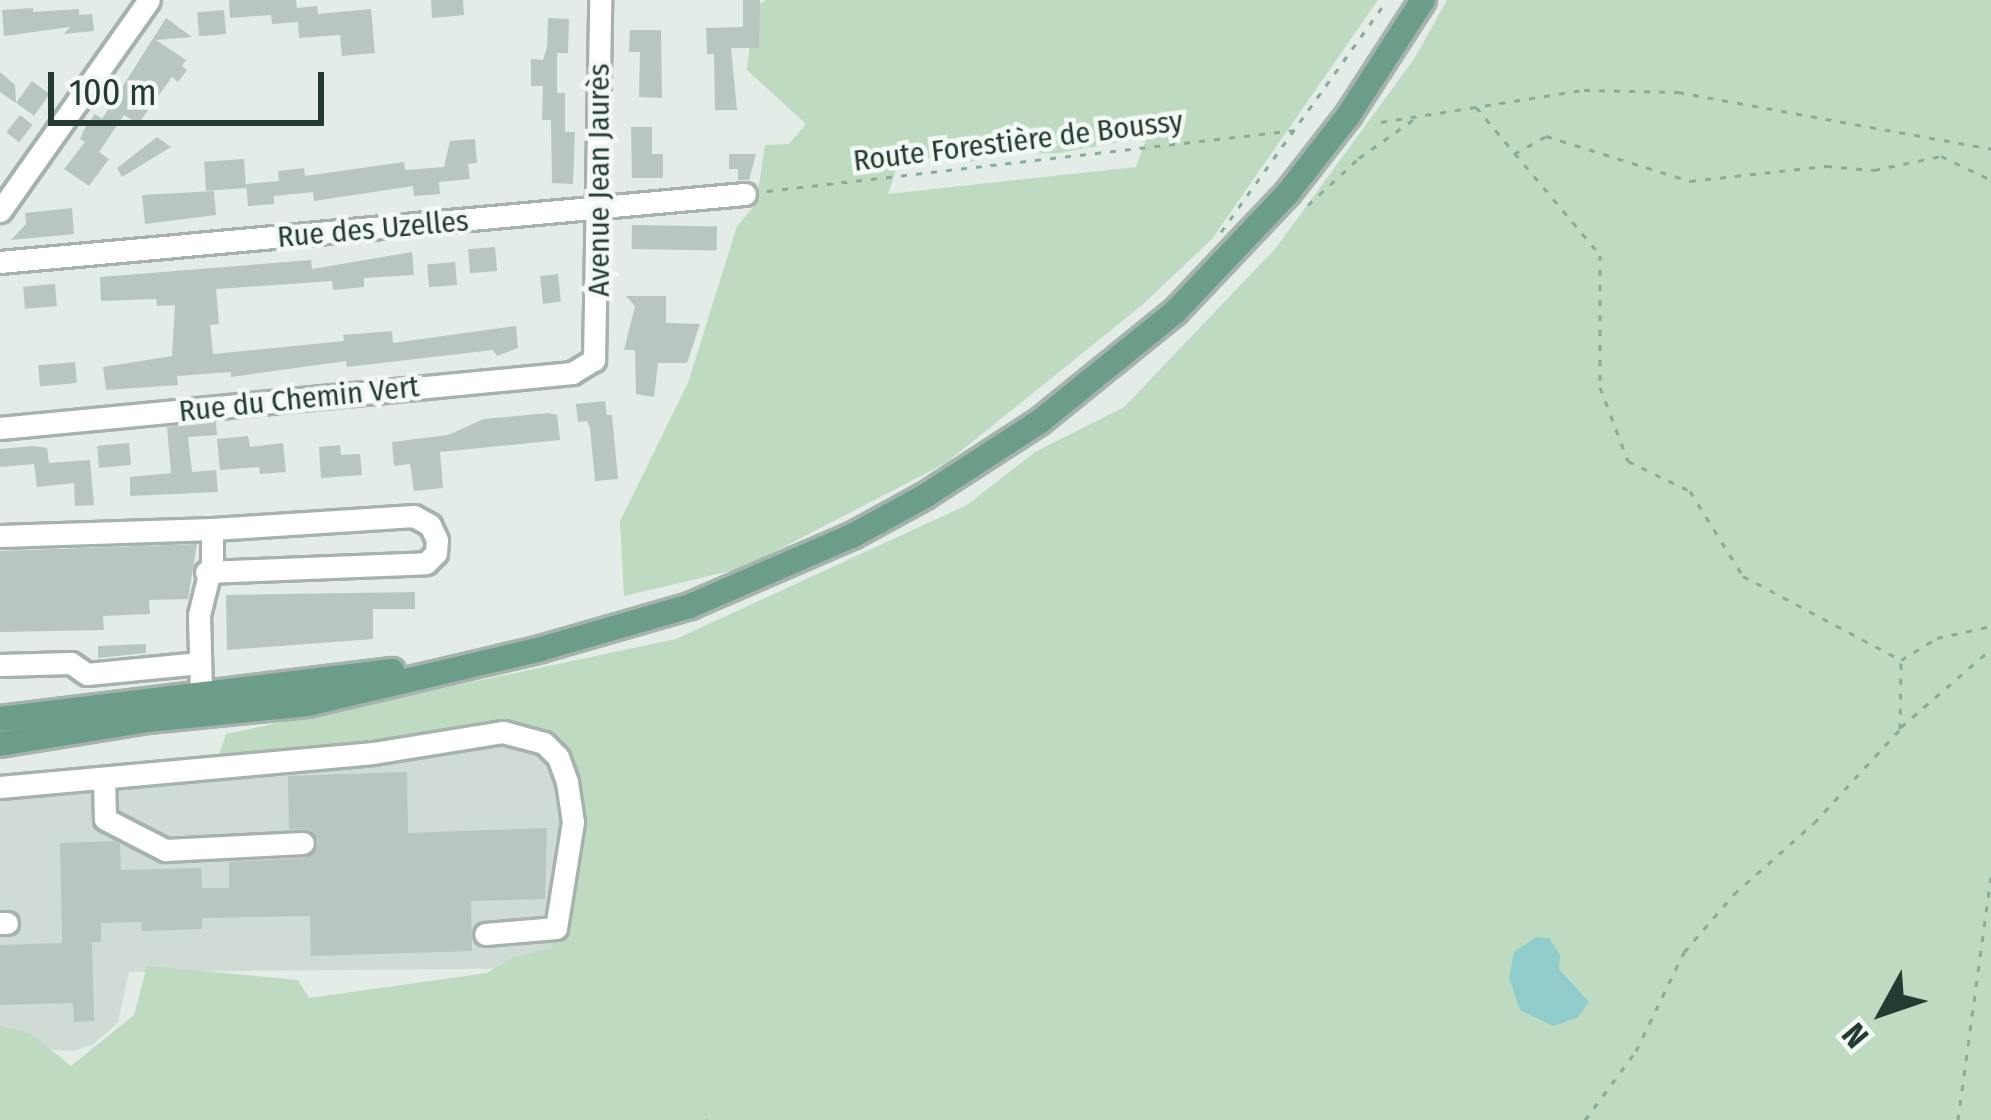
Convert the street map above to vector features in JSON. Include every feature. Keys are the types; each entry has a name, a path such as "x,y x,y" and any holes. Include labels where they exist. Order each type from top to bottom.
{"main road":[{"path":"0,744 148,720 307,704 614,630 780,571 925,496 1039,422 1175,312 1274,208 1348,116 1423,0"},
{"path":"0,718 472,664"}],"street":[{"path":"0,211 149,0"},
{"name":"Avenue Jean Jaurès","path":"595,360 600,0"},
{"name":"Rue des Uzelles","path":"0,262 745,194"},
{"name":"Rue du Chemin Vert","path":"0,428 572,373 595,360"},
{"path":"0,536 414,516 430,525 437,540 436,553 426,563 206,572"},
{"path":"200,692 212,529"},
{"path":"0,665 71,662 87,674 199,663"},
{"path":"0,787 373,753 503,732 544,743 557,757 567,782 573,822 556,928 485,934"},
{"path":"104,778 105,819 165,850 303,843"}],"path":[{"path":"1218,242 1224,222 1387,0"},
{"path":"1381,122 1584,90 1678,92 1991,149"},
{"path":"1476,107 1600,255 1600,387 1628,460 1690,491 1743,576 1901,660"},
{"path":"1301,211 1358,158 1419,116"},
{"name":"Route Forestière de Boussy","path":"745,194 1295,130"},
{"path":"1514,154 1546,136 1690,182 1826,166 1874,170 1941,156 1991,180"},
{"path":"1901,660 1937,638 1991,626"},
{"path":"1586,1120 1636,1051 1684,952 1734,894 1814,824 1853,773 1991,649"},
{"path":"1900,729 1901,660"},
{"path":"1958,1120 1991,877"}],"shaded area":[{"path":"540,724 574,754 558,968 129,972 118,1022 94,1044 74,1051 45,1050 0,1040 0,777"}],"green space":[{"path":"766,0 1378,0 1212,239 1141,306 946,463 743,568 624,596 620,521 688,383 737,226 756,204 765,145 789,144 806,124 747,70 754,8","holes":["1147,137 1136,167 888,194 898,164 969,153 970,162"]},
{"path":"1447,0 1991,0 1991,1120 0,1120 0,1026 30,1033 71,1066 134,1015 147,966 298,980 309,998 487,973 514,957 551,948 572,785 550,759 492,739 217,760 226,734 676,639 967,505 1035,452 1124,407 1275,249 1414,59"}],"water":[{"path":"1536,937 1549,938 1560,955 1559,969 1589,1002 1577,1018 1553,1026 1520,1010 1509,978 1514,952"}],"building":[{"path":"229,0 296,0 297,8 317,6 318,14 371,9 375,53 342,56 340,35 299,38 298,22 272,24 271,15 230,18"},
{"path":"431,0 463,0 464,15 432,18"},
{"path":"743,0 760,0 759,48 731,48 737,110 715,110 714,54 707,54 706,28 743,27"},
{"path":"33,8 33,12 79,9 79,15 92,14 94,31 64,34 70,27 4,36 2,10"},
{"path":"224,10 226,34 199,36 197,12"},
{"path":"166,18 192,37 156,40 186,60 182,66 187,70 178,82 172,77 138,124 124,115 99,152 109,159 89,186 64,169 85,142 80,139 85,128 95,114 102,119"},
{"path":"548,18 569,19 568,53 557,53 557,93 565,93 565,132 575,132 573,184 552,183 551,120 542,120 543,86 531,86 531,59 543,60"},
{"path":"630,30 661,30 662,98 639,97 640,52 629,52"},
{"path":"0,72 15,85 16,103 0,92"},
{"path":"32,81 50,94 34,116 16,103"},
{"path":"20,115 33,125 19,142 6,132"},
{"path":"631,127 652,127 652,154 663,154 663,178 632,178"},
{"path":"157,137 171,147 122,177 117,168"},
{"path":"475,139 477,163 468,164 470,179 439,182 440,194 414,196 413,186 314,201 313,192 274,196 274,204 248,206 246,184 279,181 278,171 304,168 305,176 404,162 405,170 444,167 450,141"},
{"path":"729,154 756,154 749,180 738,180 738,169 729,169"},
{"path":"244,159 246,188 206,191 204,162"},
{"path":"214,191 216,215 145,224 142,195"},
{"path":"72,208 74,234 11,240 26,224 25,213"},
{"path":"632,225 717,226 717,250 632,249"},
{"path":"495,247 497,271 470,273 468,249"},
{"path":"412,252 414,275 364,278 364,287 333,290 332,281 216,289 219,324 210,325 213,354 344,341 343,335 392,331 393,343 516,326 518,348 497,356 493,350 347,367 346,361 231,377 231,372 177,376 178,385 106,390 103,367 172,356 175,305 157,306 156,299 101,301 100,277 311,260 312,269"},
{"path":"455,262 457,285 429,287 427,264"},
{"path":"558,274 561,302 543,304 540,276"},
{"path":"55,284 57,306 25,309 23,287"},
{"path":"626,296 666,296 666,323 700,324 687,363 658,363 654,397 636,394 635,350 624,350 635,306"},
{"path":"75,362 77,383 40,386 38,365"},
{"path":"605,401 607,415 612,415 618,479 595,481 590,428 587,421 578,422 576,404"},
{"path":"557,415 560,440 440,452 443,488 414,491 410,464 394,466 392,442 448,435 484,419"},
{"path":"216,422 217,435 188,437 192,472 216,470 218,492 130,496 130,477 171,473 167,427"},
{"path":"248,436 250,447 283,443 286,472 260,474 259,467 220,470 217,439"},
{"path":"129,443 131,465 99,468 97,446"},
{"path":"340,445 341,455 360,454 362,475 321,478 319,447"},
{"path":"47,448 49,463 90,460 94,505 75,506 74,483 37,487 34,464 0,467 0,449"},
{"path":"197,544 188,599 149,600 150,614 103,616 104,630 0,632 0,551"},
{"path":"415,592 415,609 373,609 373,639 227,650 226,595"},
{"path":"146,644 146,653 98,658 98,646"},
{"path":"407,772 408,833 547,828 545,899 471,901 472,951 311,956 310,916 202,918 202,929 142,931 141,922 101,923 101,942 92,942 94,1021 74,1022 73,1003 0,1005 0,945 62,943 60,843 115,841 120,844 121,870 201,868 202,888 229,888 229,862 304,858 316,851 318,841 311,830 289,829 288,776"}]}
